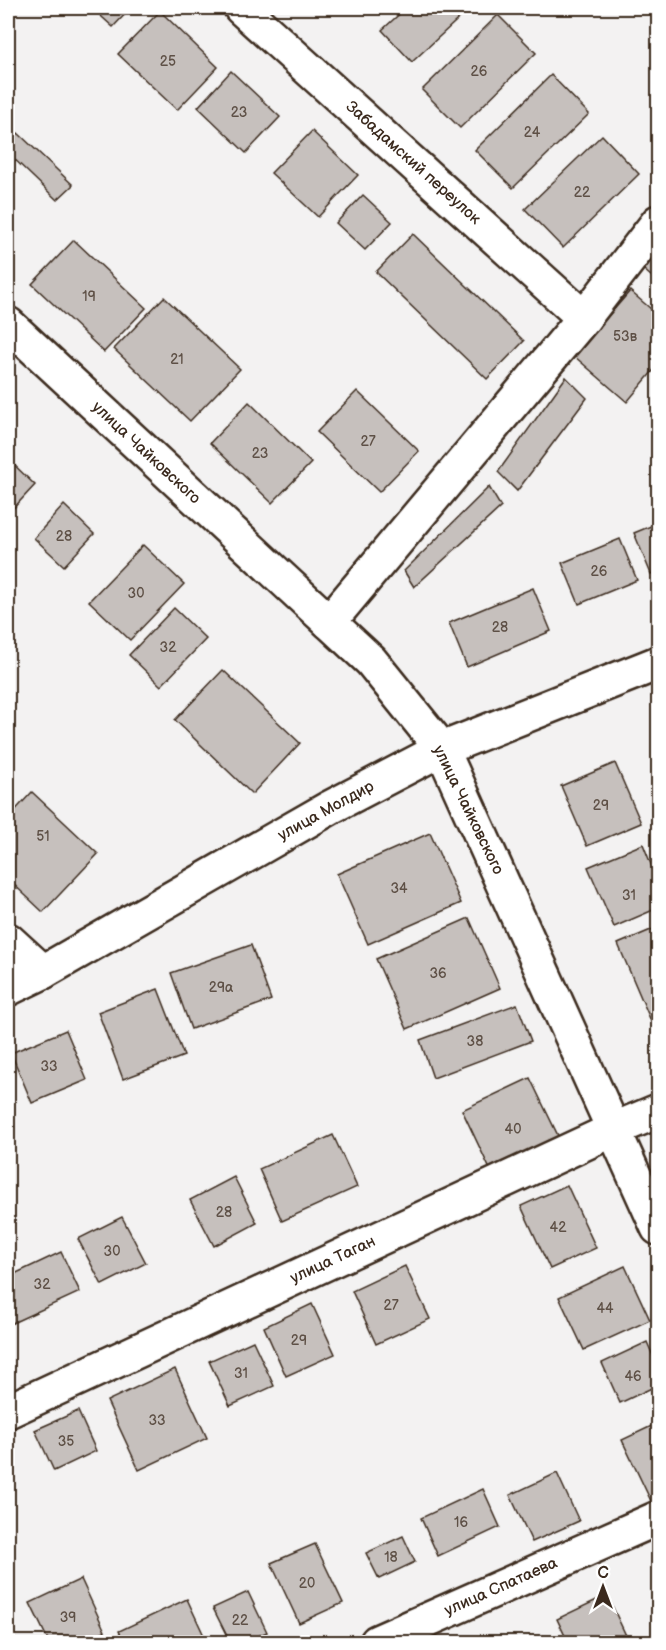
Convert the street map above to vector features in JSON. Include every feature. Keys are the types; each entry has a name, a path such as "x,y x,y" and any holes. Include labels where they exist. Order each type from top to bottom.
{"street":[{"name":"Забадамский переулок","path":"241,8 584,318"},
{"path":"329,622 584,318 658,222"},
{"name":"улица Чайковского","path":"8,324 371,661 442,749 658,1228"},
{"name":"улица Молдир","path":"8,989 43,972 331,807 442,749 658,663"},
{"path":"8,940 43,972"},
{"name":"улица Таган","path":"8,1411 658,1111"},
{"name":"улица Спатаева","path":"377,1642 658,1518"}],"building":[{"path":"92,8 131,8 113,27"},
{"path":"406,8 466,8 468,10 412,62 382,30"},
{"path":"160,11 218,67 177,110 118,54"},
{"path":"498,15 536,53 460,128 422,90"},
{"path":"231,71 280,117 246,153 198,107"},
{"path":"551,75 589,114 513,188 475,150"},
{"path":"312,131 358,175 318,217 271,173"},
{"path":"18,133 73,185 57,200 8,153 8,143"},
{"path":"602,135 639,174 563,248 525,209"},
{"path":"363,195 392,222 365,250 336,223"},
{"path":"413,234 524,341 487,379 376,272"},
{"path":"74,240 146,308 104,352 32,284"},
{"path":"658,252 658,282 644,270"},
{"path":"630,291 658,315 658,365 627,402 574,356"},
{"path":"164,297 240,369 190,421 114,349"},
{"path":"566,377 587,398 517,491 498,472"},
{"path":"357,391 419,451 379,492 317,432"},
{"path":"249,402 311,463 272,503 210,443"},
{"path":"8,459 35,485 8,514"},
{"path":"489,487 501,507 414,587 404,571"},
{"path":"64,505 94,534 64,566 34,538"},
{"path":"658,523 658,571 651,574 634,533"},
{"path":"620,539 637,580 579,604 562,563"},
{"path":"143,545 184,584 130,640 89,601"},
{"path":"533,588 551,631 467,667 449,623"},
{"path":"174,608 206,639 161,686 129,655"},
{"path":"223,670 300,743 252,794 175,720"},
{"path":"615,763 641,823 587,846 561,786"},
{"path":"32,792 98,854 43,912 8,879 8,818"},
{"path":"430,833 461,903 368,944 337,874"},
{"path":"643,844 658,882 658,908 614,927 588,867"},
{"path":"469,918 500,988 407,1029 376,959"},
{"path":"658,927 658,1018 651,1021 618,944"},
{"path":"251,945 271,1000 191,1029 171,973"},
{"path":"158,989 184,1056 123,1079 98,1012"},
{"path":"517,1004 531,1041 433,1078 420,1040"},
{"path":"66,1030 87,1080 32,1103 11,1053"},
{"path":"530,1078 564,1148 495,1180 462,1110"},
{"path":"333,1135 357,1187 282,1221 259,1169"},
{"path":"234,1177 257,1223 214,1246 190,1200"},
{"path":"567,1185 596,1248 550,1269 521,1206"},
{"path":"122,1217 146,1263 102,1285 78,1239"},
{"path":"61,1252 80,1292 8,1325 8,1277"},
{"path":"405,1266 430,1319 376,1344 352,1291"},
{"path":"625,1266 650,1320 584,1350 559,1297"},
{"path":"312,1304 335,1354 286,1376 264,1327"},
{"path":"253,1341 274,1386 230,1406 209,1361"},
{"path":"647,1342 658,1367 658,1385 620,1403 602,1363"},
{"path":"175,1369 207,1438 139,1470 107,1401"},
{"path":"78,1411 96,1451 54,1471 35,1430"},
{"path":"658,1423 658,1497 651,1501 622,1440"},
{"path":"557,1473 579,1521 532,1542 510,1495"},
{"path":"483,1489 500,1527 438,1556 421,1518"},
{"path":"403,1536 415,1562 379,1579 366,1553"},
{"path":"315,1544 343,1603 299,1623 271,1563"},
{"path":"81,1579 105,1631 79,1642 49,1642 30,1603"},
{"path":"248,1592 267,1632 244,1642 230,1642 213,1608"},
{"path":"607,1595 629,1642 568,1642 557,1619"},
{"path":"187,1599 207,1642 125,1642 119,1631"}]}
